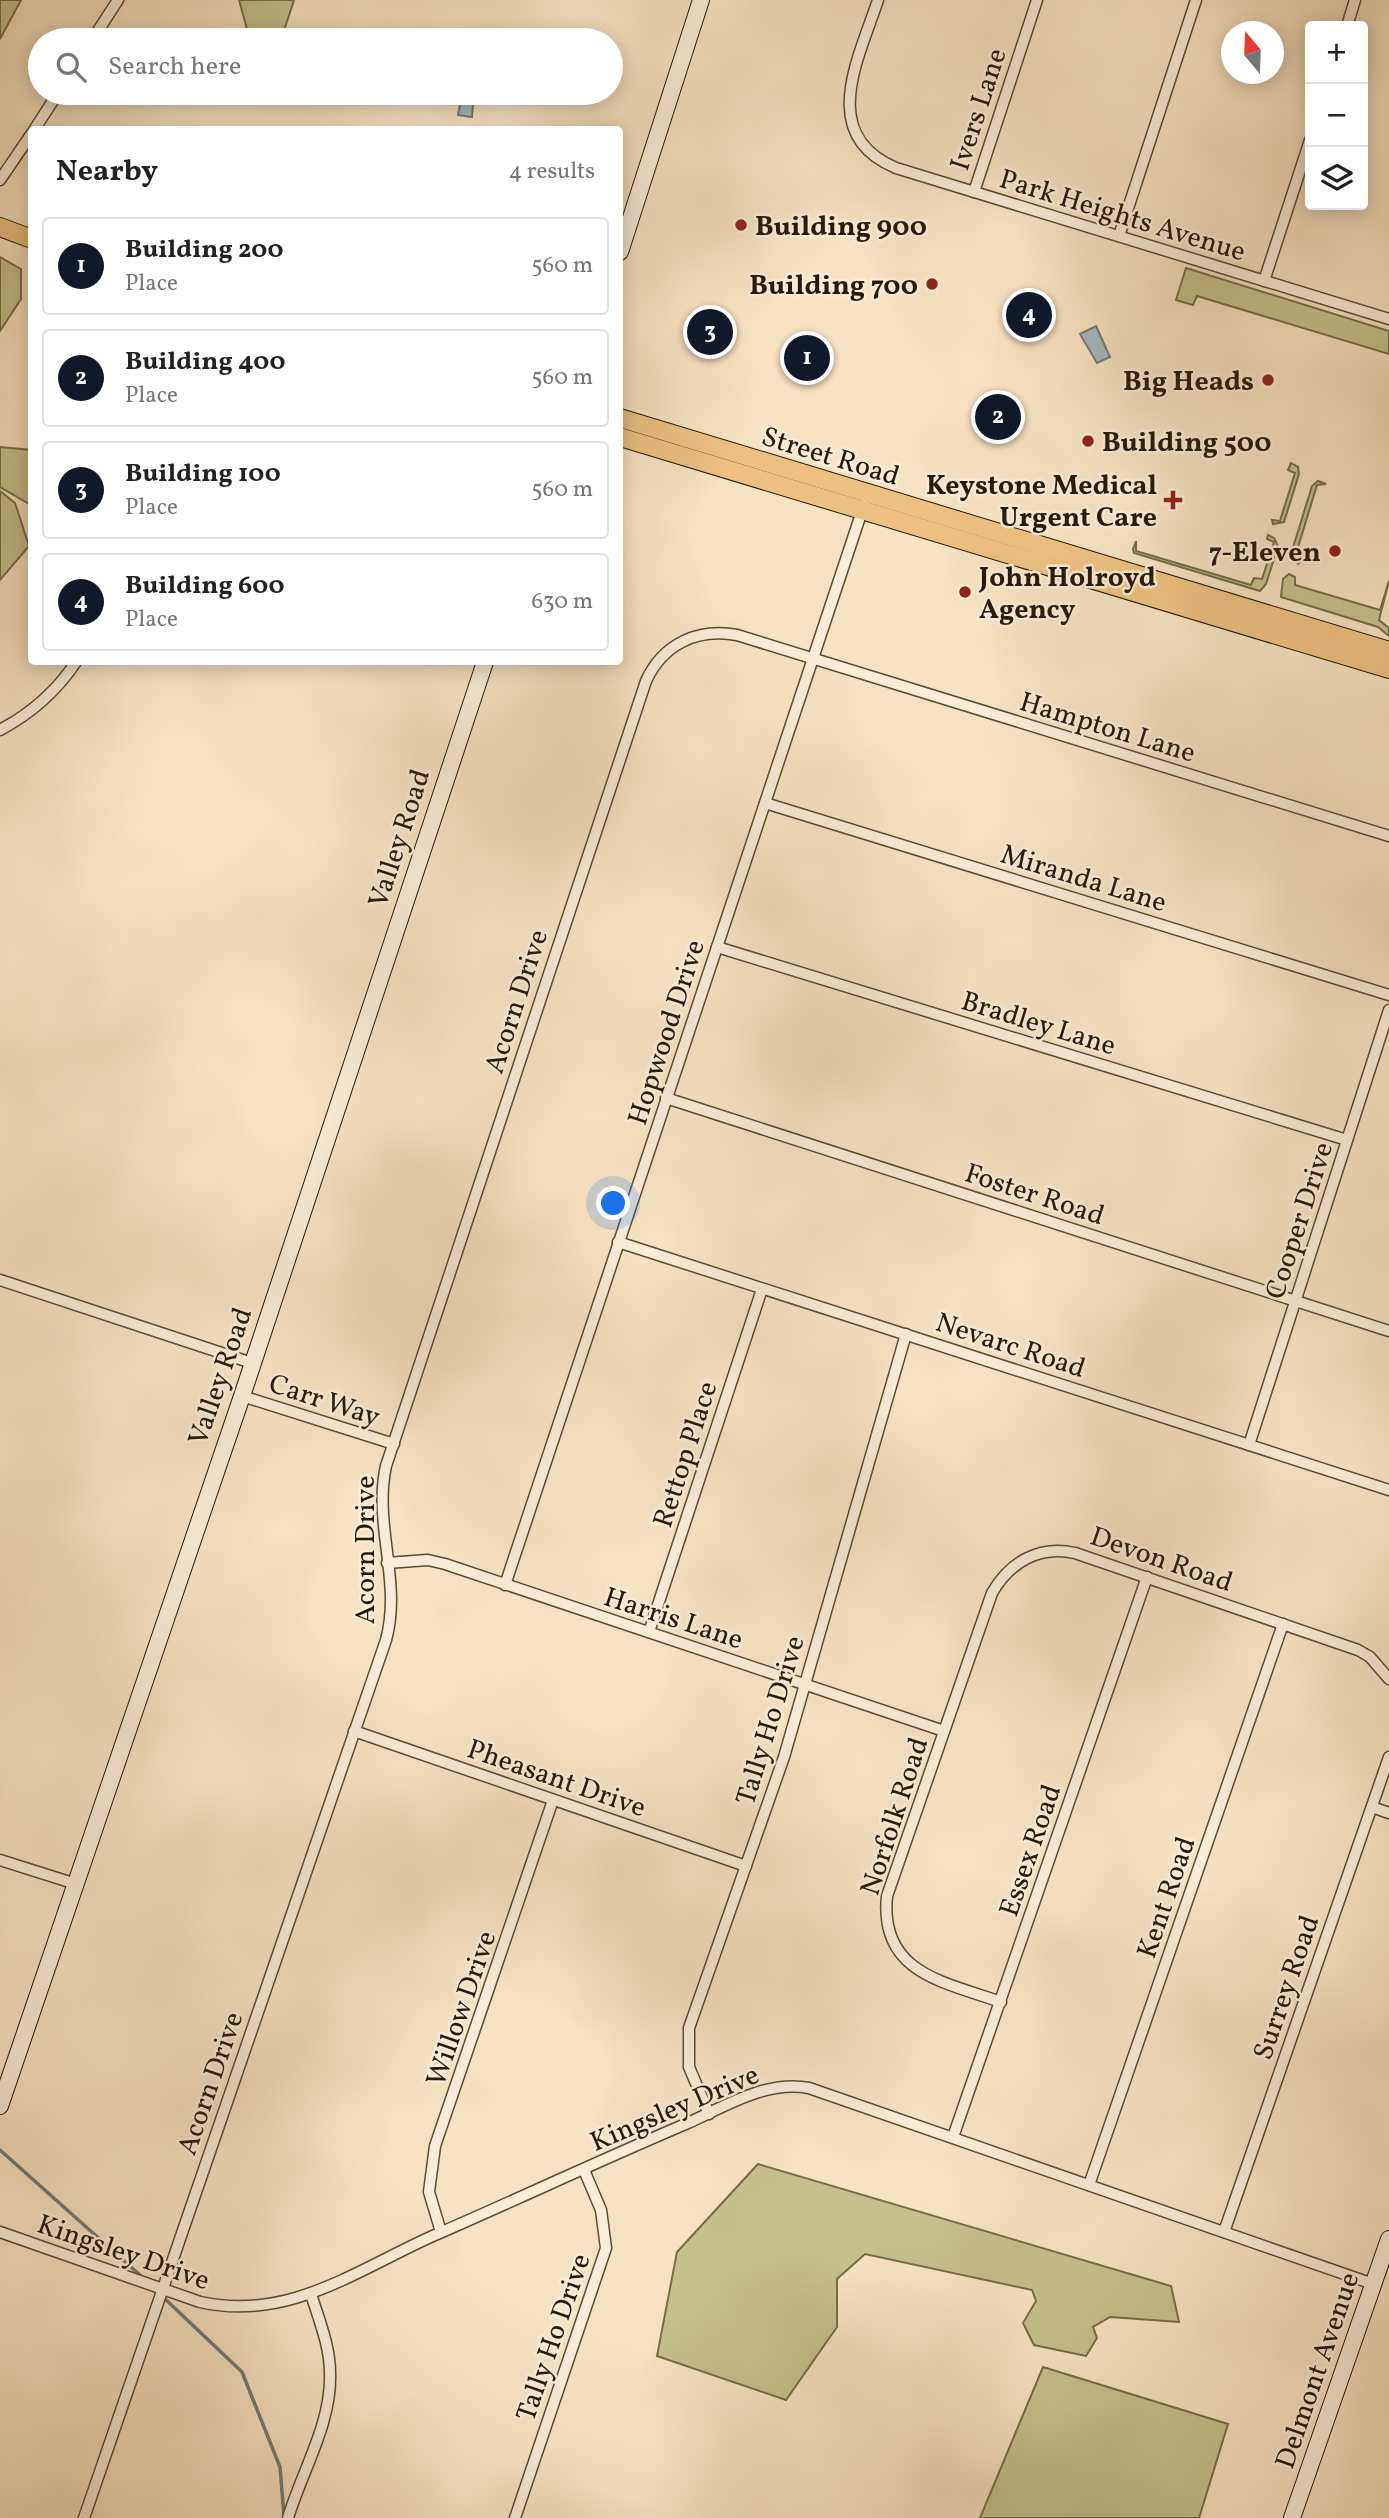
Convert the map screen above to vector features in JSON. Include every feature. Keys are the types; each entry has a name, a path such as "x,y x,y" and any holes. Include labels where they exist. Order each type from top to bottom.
{"main road":[{"path":"0,227 28,238"},
{"name":"Street Road","path":"623,419 865,502 1389,669"},
{"name":"Street Road","path":"623,438 865,502 1389,651"}],"street":[{"path":"100,28 118,0"},
{"path":"623,243 701,0"},
{"name":"Park Heights Avenue","path":"878,0 849,88 849,112 856,133 868,150 887,164 1389,319"},
{"name":"Ivers Lane","path":"974,192 1037,0"},
{"path":"1119,236 1196,0"},
{"path":"1349,21 1355,0"},
{"path":"36,126 50,105"},
{"path":"0,180 28,138"},
{"path":"1264,281 1308,147"},
{"name":"Hopwood Drive","path":"505,1585 865,502"},
{"name":"Acorn Drive","path":"84,2518 392,1618 382,1491 394,1444 650,672 676,645 690,638 715,633 737,635 813,659"},
{"name":"Hampton Lane","path":"813,659 1389,836"},
{"path":"0,730 29,714 48,698 74,665"},
{"name":"Valley Road","path":"0,2106 242,1396 484,665"},
{"name":"Miranda Lane","path":"765,803 1389,995"},
{"name":"Bradley Lane","path":"717,947 1347,1140"},
{"name":"Cooper Drive","path":"1250,1445 1389,1010"},
{"name":"Foster Road","path":"666,1098 1389,1331"},
{"name":"Nevarc Road","path":"618,1242 1389,1489"},
{"path":"0,1280 252,1363"},
{"name":"Rettop Place","path":"649,1632 762,1289"},
{"name":"Tally Ho Drive","path":"709,2114 689,2067 688,2028 784,1757 906,1334"},
{"name":"Carr Way","path":"242,1396 394,1444"},
{"name":"Devon Road","path":"968,1663 1000,1580 1018,1562 1031,1555 1068,1551 1358,1650 1370,1657 1389,1679"},
{"name":"Harris Lane","path":"387,1563 428,1560 944,1731"},
{"name":"Essex Road","path":"953,2137 1147,1577"},
{"name":"Kent Road","path":"1089,2185 1283,1624"},
{"name":"Norfolk Road","path":"968,1663 887,1896 887,1926 894,1944 913,1967 926,1975 1001,2002"},
{"name":"Pheasant Drive","path":"354,1731 746,1866"},
{"name":"Surrey Road","path":"1224,2232 1389,1757"},
{"name":"Willow Drive","path":"441,2232 430,2203 432,2157 553,1800"},
{"path":"1372,1807 1389,1813"},
{"path":"0,1860 76,1884"},
{"name":"Kingsley Drive","path":"0,2232 200,2302 229,2307 272,2305 311,2294 441,2232 766,2089 798,2086 953,2137 1373,2284"},
{"name":"Tally Ho Drive","path":"515,2518 606,2248 601,2210 584,2170"},
{"name":"Delmont Avenue","path":"1292,2518 1389,2239"},
{"path":"288,2518 325,2412 330,2383 328,2350 311,2294"}],"shaded area":[{"path":"0,0 21,0 0,39"},
{"path":"239,0 294,0 285,28 247,28"},
{"path":"0,257 21,269 21,299 0,331"},
{"path":"1186,268 1389,331 1389,354 1197,296 1193,305 1176,300"},
{"path":"0,447 28,450 28,503 0,487"},
{"path":"1291,463 1298,467 1299,474 1284,522 1273,524 1272,520 1280,521 1295,473 1288,470"},
{"path":"1318,481 1326,484 1317,485 1295,557 1302,560 1298,564 1291,554 1312,486"},
{"path":"0,491 15,503 28,547 0,580"},
{"path":"1268,535 1274,538 1278,546 1266,584 1260,591 1134,553 1133,549 1136,541 1136,551 1251,585 1254,578 1262,579 1274,542 1267,539"},
{"path":"1289,574 1295,577 1295,585 1380,610 1389,581 1379,620 1389,628 1389,636 1378,627 1281,597 1283,579"},
{"path":"758,2164 1171,2286 1179,2322 1110,2317 1093,2327 1097,2338 1086,2356 1034,2345 1023,2323 1036,2301 1032,2290 865,2254 837,2279 837,2327 786,2400 657,2356 677,2252"},
{"path":"1043,2367 1228,2424 1199,2518 980,2518"}],"water":[{"path":"460,105 473,105 472,117 458,115"},
{"path":"1096,326 1110,357 1097,363 1080,334"}],"waterway":[{"path":"0,2150 141,2276"},
{"path":"162,2296 242,2372 280,2467 284,2516"}],"place":[{"name":"Building 900","path":"741,225"},
{"name":"Building 700","path":"932,284"},
{"name":"Building 600","path":"1029,315"},
{"name":"Building 100","path":"710,332"},
{"name":"Building 200","path":"807,358"},
{"name":"Big Heads","path":"1268,380"},
{"name":"Building 400","path":"998,417"},
{"name":"Building 500","path":"1088,441"},
{"name":"Keystone Medical Urgent Care","path":"1173,500"},
{"name":"7-Eleven","path":"1335,551"},
{"name":"John Holroyd Agency","path":"965,592"}]}
